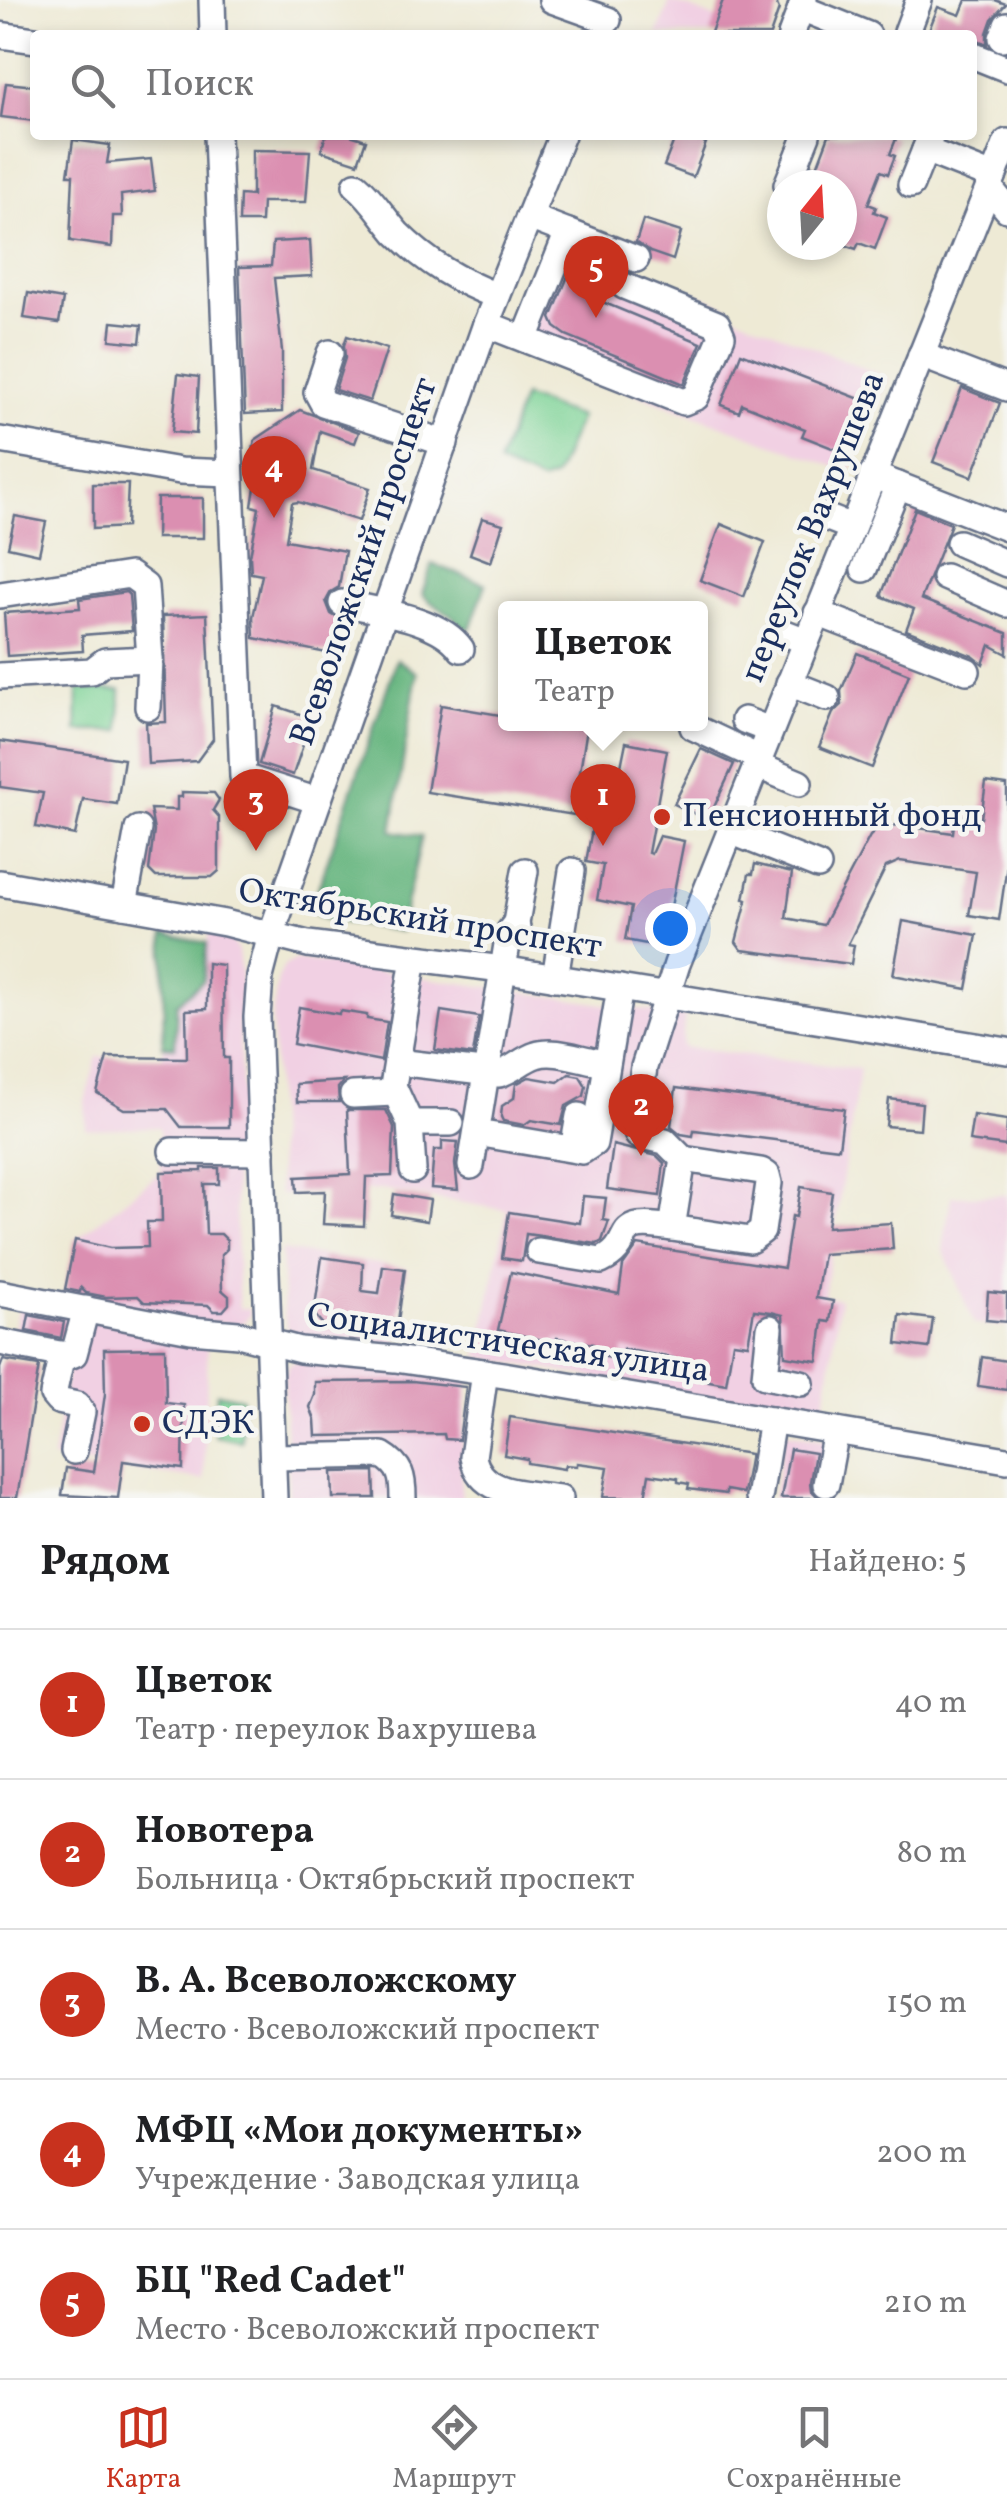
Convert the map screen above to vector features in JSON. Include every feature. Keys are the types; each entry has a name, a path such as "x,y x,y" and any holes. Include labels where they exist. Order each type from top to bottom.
{"street":[{"path":"212,0 214,30"},
{"path":"552,0 609,18"},
{"path":"907,30 919,0"},
{"path":"793,30 802,4 850,30"},
{"path":"0,35 30,39"},
{"path":"977,57 1007,69"},
{"path":"217,140 242,777 318,801"},
{"name":"Всеволожский проспект","path":"274,1498 257,1016 260,977 271,935 486,324 560,140"},
{"path":"793,170 804,140"},
{"name":"переулок Вахрушева","path":"683,1159 672,1145 644,1138 636,1128 644,1066 666,996 1007,142"},
{"path":"912,185 928,143 991,182 1007,209"},
{"path":"356,185 396,231 435,267 497,296"},
{"path":"529,217 636,259"},
{"path":"525,339 568,232"},
{"path":"486,324 684,402 696,397 722,336 716,324 624,286"},
{"path":"330,353 317,392 323,403 444,443"},
{"path":"921,354 1007,388"},
{"path":"0,440 180,471 230,473"},
{"path":"872,475 1007,528"},
{"path":"864,570 898,485"},
{"path":"823,516 852,528"},
{"path":"959,544 1007,564"},
{"path":"0,595 130,576 145,586 150,659 148,707"},
{"path":"945,577 1007,604"},
{"path":"342,603 452,636 471,656"},
{"path":"818,612 967,671"},
{"path":"780,631 806,641"},
{"path":"0,676 92,671 105,661 150,659"},
{"path":"789,683 827,698"},
{"path":"744,720 770,730"},
{"path":"701,731 800,782"},
{"path":"124,906 138,829"},
{"path":"730,831 818,866"},
{"path":"472,1166 473,1142 508,971 520,934 516,923 525,871"},
{"path":"555,978 572,871"},
{"name":"Октябрьский проспект","path":"0,884 225,923 308,944 555,978 1007,1051"},
{"path":"412,1170 410,1123 394,1092 414,958"},
{"path":"477,1133 573,1150 590,1149 620,988"},
{"path":"397,1062 488,1072 512,1071 534,1055 550,1053 594,1061"},
{"path":"353,1094 394,1092"},
{"path":"573,1150 579,1116"},
{"path":"410,1123 452,1123"},
{"path":"172,1151 262,1152"},
{"path":"539,1251 601,1261 609,1258 631,1226 640,1222 672,1228 750,1240 757,1238 762,1232 767,1175 683,1159 672,1228"},
{"name":"Социалистическая улица","path":"1,1299 238,1334 300,1350 485,1372 1007,1460"},
{"path":"0,1342 69,1356 77,1350 86,1309"},
{"path":"770,1328 765,1376 801,1384"},
{"path":"62,1354 53,1394 58,1402 77,1405 82,1412 74,1451"},
{"path":"485,1372 473,1457 476,1470 498,1488 560,1498"},
{"path":"758,1498 774,1380"},
{"path":"826,1484 836,1431"},
{"path":"273,1457 382,1455 396,1463 403,1478 403,1498"}],"shaded area":[{"path":"670,1 747,30 659,30"},
{"path":"555,235 888,378 849,472 509,347"},
{"path":"209,931 232,942 238,951 241,974 243,1132 234,1173 239,1308 250,1308 250,1315 242,1324 189,1321 63,1298 75,1240 161,1172 159,1127 86,1129 85,1101 97,1057 163,1057 163,1046 175,1047 177,1003 202,981"},
{"path":"296,959 685,1016 682,1047 860,1069 824,1296 840,1299 823,1419 478,1357 507,1210 381,1190 279,1195 272,1017 278,979 284,966"},
{"path":"1007,1195 1007,1327 974,1324 943,1249 951,1196"},
{"path":"281,1250 407,1268 396,1345 299,1336 288,1329"},
{"path":"19,1305 208,1341 204,1480 52,1459 69,1361 10,1349"},
{"path":"301,1359 469,1378 461,1498 289,1498 284,1378 289,1365"},
{"path":"785,1432 838,1441 828,1498 773,1498"}],"green space":[{"path":"523,397 580,417 555,477 541,482 498,464"},
{"path":"432,564 486,584 470,629 462,628 422,594"},
{"path":"397,659 417,673 392,831 422,836 400,931 325,919 314,913 312,906"},
{"path":"78,689 121,690 120,731 77,731"},
{"path":"164,934 207,943 203,981 177,1003 175,1047 163,1046"},
{"path":"217,1393 242,1398 241,1441 215,1436"}],"building":[{"path":"723,0 775,0 779,9 772,30 712,30"},
{"path":"966,0 1006,4 992,19 987,44 977,40 977,30 929,30 938,7 960,15"},
{"path":"6,83 30,85 30,120 1,117"},
{"path":"73,140 110,145 107,163 151,159 155,191 121,195 122,216 113,216 112,247 70,241 73,175 68,175"},
{"path":"324,140 366,140 358,163 321,151"},
{"path":"674,140 706,143 693,177 664,166"},
{"path":"827,140 896,140 888,174 881,171 868,204 876,207 874,212 887,217 875,249 859,243 857,247 857,170 810,170 812,165 817,167"},
{"path":"252,150 310,151 306,202 262,202 261,222 239,222 240,195 252,196"},
{"path":"643,220 681,232 673,260 636,242"},
{"path":"310,240 312,276 274,278 282,351 282,412 245,414 239,267 271,266 273,242"},
{"path":"577,254 613,269 600,301 701,343 684,384 555,327 551,318"},
{"path":"28,293 63,299 59,323 24,318"},
{"path":"112,322 142,325 140,343 110,340"},
{"path":"347,336 387,349 370,401 335,390"},
{"path":"741,353 865,401 845,453 802,436 805,429 742,404 739,412 721,405"},
{"path":"178,374 199,377 196,434 172,432"},
{"path":"962,388 1000,403 972,477 933,462"},
{"path":"300,410 359,432 355,443 320,431 313,470 370,488 359,521 292,503 286,540 345,551 339,587 326,601 331,614 339,619 332,649 326,653 254,638 253,617 262,575 251,573 250,556 259,508 252,506 258,469 250,467 255,440"},
{"path":"93,484 128,484 126,527 93,529"},
{"path":"157,498 203,498 203,538 156,538"},
{"path":"915,509 951,524 921,599 1007,633 1007,654 990,645 983,664 973,656 906,630 914,609 881,596"},
{"path":"15,516 46,522 39,554 8,547"},
{"path":"482,518 503,524 491,562 470,554"},
{"path":"721,524 765,542 744,597 700,580"},
{"path":"126,592 132,631 82,635 83,651 7,656 4,613 80,608 79,599"},
{"path":"207,614 213,739 197,761 148,764 146,723 166,722 163,616"},
{"path":"857,653 909,674 872,768 819,747 833,713 842,705 841,691"},
{"path":"441,705 498,715 498,731 587,731 578,784 616,791 626,742 667,750 648,853 651,854 659,836 684,841 663,947 625,940 631,907 597,900 603,865 586,862 594,818 427,792"},
{"path":"276,706 312,718 293,775 259,764"},
{"path":"0,741 124,759 117,804 83,799 75,835 36,827 43,793 0,787"},
{"path":"701,749 734,764 708,820 674,804"},
{"path":"986,782 1007,785 1007,865 999,920 969,915 976,872 900,861 886,867 848,944 854,945 851,964 742,950 736,942 749,874 753,874 755,864 792,873 786,918 823,925 870,836 879,828 898,825 953,833 955,815 981,818"},
{"path":"182,792 214,793 219,800 213,810 219,817 219,871 212,877 156,877 149,870 154,831 150,809 177,810 177,797 182,797"},
{"path":"903,921 977,935 967,989 893,975"},
{"path":"207,963 223,965 229,1127 181,1127 167,1109 124,1109 97,1093 107,1057 187,1058 186,1010 207,1009"},
{"path":"299,1007 367,1015 367,1019 387,1022 381,1061 293,1044"},
{"path":"441,1011 479,1017 473,1055 435,1050"},
{"path":"569,1074 580,1076 586,1086 584,1096 566,1106 561,1125 503,1121 502,1106 514,1098 516,1084 529,1077 558,1082"},
{"path":"344,1081 338,1088 339,1102 297,1102 296,1084"},
{"path":"676,1088 844,1109 839,1148 694,1130 693,1136 681,1134 671,1126"},
{"path":"889,1099 922,1103 920,1129 886,1126"},
{"path":"347,1110 386,1110 394,1127 392,1176 366,1177 364,1226 323,1224 325,1191 297,1192 296,1177 350,1174"},
{"path":"973,1115 1007,1120 1006,1146 969,1141"},
{"path":"442,1141 458,1142 458,1190 431,1188 434,1150 442,1150"},
{"path":"613,1145 657,1156 664,1163 660,1196 607,1189"},
{"path":"219,1168 219,1184 204,1184 206,1234 221,1234 227,1240 227,1249 221,1255 222,1290 229,1296 229,1304 223,1311 214,1311 208,1305 144,1302 138,1296 106,1297 86,1293 81,1288 80,1292 65,1289 75,1240 110,1248 148,1247 147,1222 162,1222 161,1172"},
{"path":"801,1187 832,1192 827,1227 891,1223 893,1249 823,1254 816,1298 833,1301 830,1322 823,1321 818,1361 785,1356 783,1315 754,1310 748,1344 733,1342 726,1384 670,1374 673,1358 623,1349 622,1360 591,1355 593,1344 557,1338 556,1343 498,1330 511,1272 619,1294 623,1266 638,1245 784,1268"},
{"path":"394,1194 430,1200 427,1221 391,1215"},
{"path":"583,1196 606,1198 603,1220 609,1221 602,1241 597,1244 526,1234 522,1261 502,1258 509,1212 580,1223"},
{"path":"322,1257 363,1263 362,1291 379,1293 383,1266 405,1269 396,1336 326,1328 314,1314"},
{"path":"988,1292 1007,1294 1007,1322 986,1320"},
{"path":"29,1315 64,1322 61,1338 26,1331"},
{"path":"900,1315 933,1319 929,1348 897,1344"},
{"path":"165,1348 166,1403 184,1405 183,1469 123,1461 118,1498 62,1495 66,1468 94,1472 105,1394 104,1349"},
{"path":"982,1357 1007,1361 1007,1390 978,1386"},
{"path":"3,1360 39,1366 17,1498 0,1498"},
{"path":"412,1381 466,1387 459,1440 445,1439 444,1434 316,1436 310,1407 315,1382"},
{"path":"510,1417 750,1454 743,1493 688,1489 689,1484 678,1482 678,1478 649,1474 645,1498 603,1497 608,1467 577,1463 565,1465 564,1469 504,1455"},
{"path":"790,1449 815,1453 810,1482 811,1490 819,1498 781,1498"},
{"path":"374,1471 375,1498 333,1498 332,1472"}],"place":[{"name":"БЦ \"Red Cadet\"","path":"596,318"},
{"name":"МФЦ «Мои документы»","path":"274,518"},
{"name":"Пенсионный фонд","path":"662,817"},
{"name":"Цветок","path":"603,846"},
{"name":"В. А. Всеволожскому","path":"256,851"},
{"name":"Новотера","path":"641,1156"},
{"name":"СДЭК","path":"142,1424"}]}
